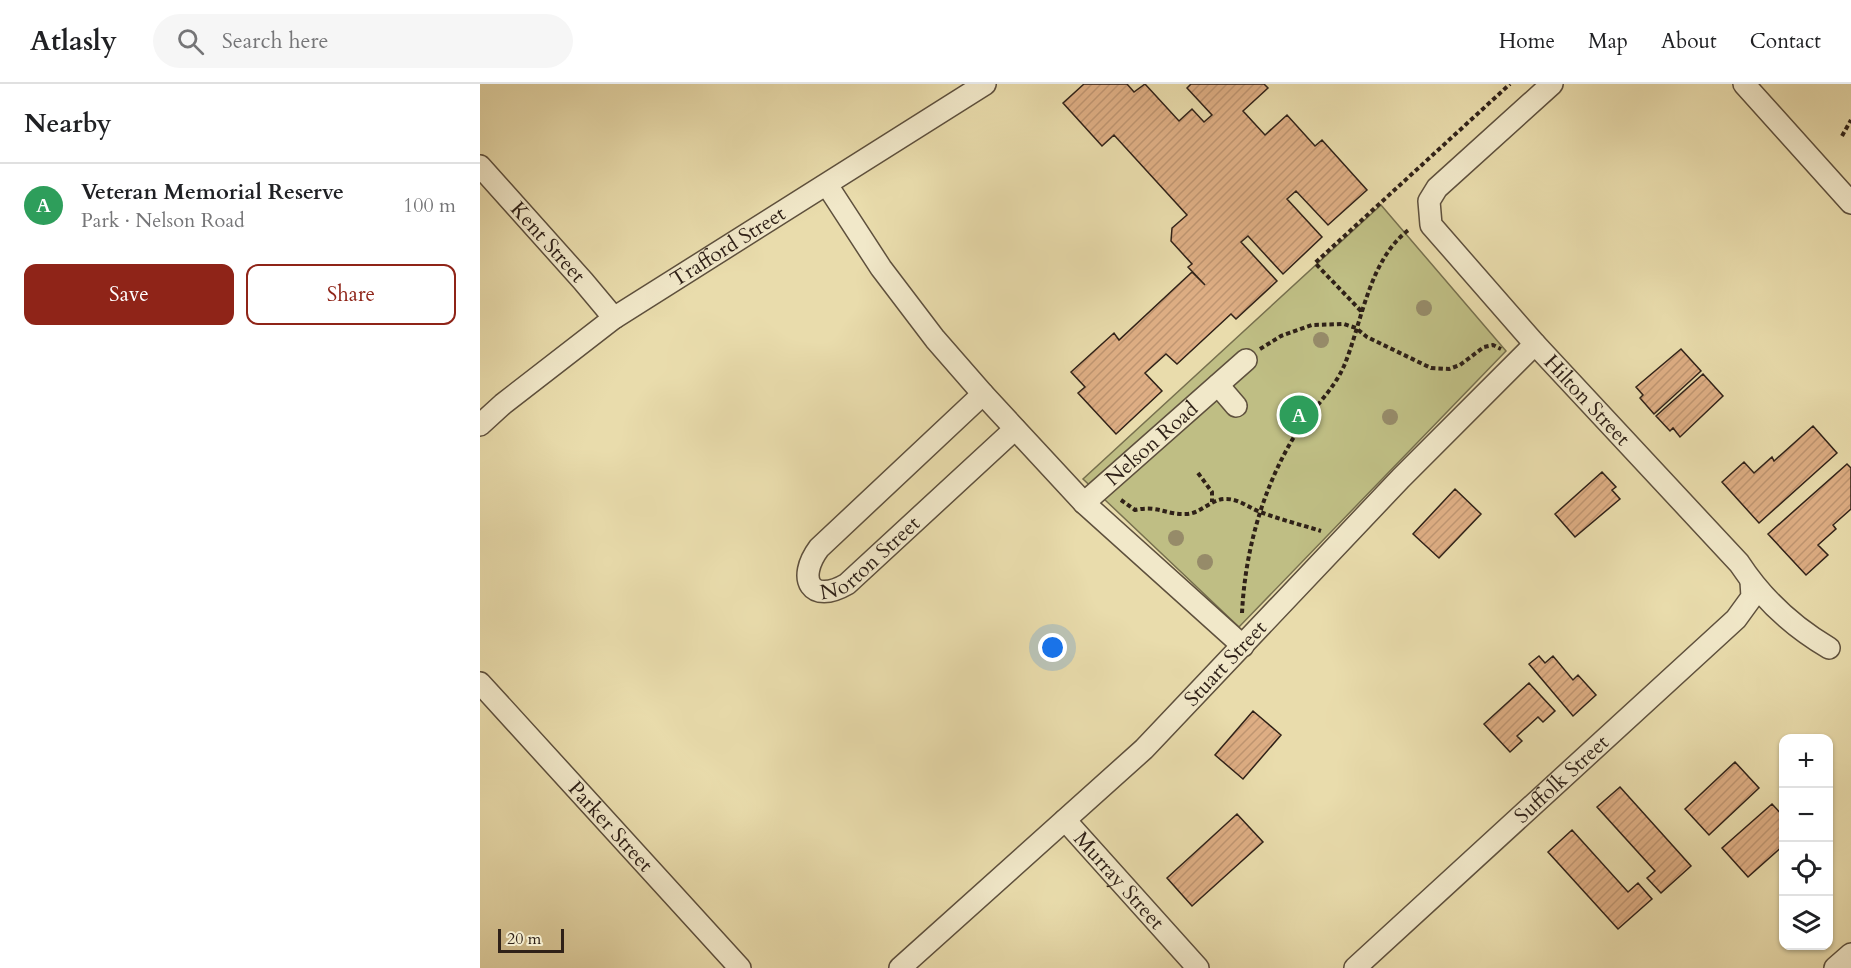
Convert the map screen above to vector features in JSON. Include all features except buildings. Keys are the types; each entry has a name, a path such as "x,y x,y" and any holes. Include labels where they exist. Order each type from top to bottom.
{"street":[{"name":"Trafford Street","path":"480,425 503,404 614,318 986,84"},
{"path":"1429,215 1429,201 1437,188 1551,84"},
{"path":"1744,84 1851,203"},
{"name":"Kent Street","path":"480,166 614,318"},
{"path":"827,185 881,268 935,339 983,394 1084,503 1243,646"},
{"name":"Hilton Street","path":"1429,215 1431,225 1442,238 1536,344 1739,563 1751,581 1798,628 1829,648"},
{"name":"Stuart Street","path":"900,968 1144,749 1401,477 1536,344"},
{"name":"Nelson Road","path":"1084,503 1246,360"},
{"path":"1218,385 1236,406"},
{"name":"Norton Street","path":"983,394 819,548 809,562 807,577 813,587 823,592 833,592 847,584 1016,429"},
{"name":"Suffolk Street","path":"1355,968 1736,619 1752,597 1751,581"},
{"name":"Parker Street","path":"480,683 740,968"},
{"name":"Murray Street","path":"1065,820 1198,968"},
{"path":"1835,968 1851,954"}],"path":[{"path":"1361,311 1315,262 1510,84"},
{"path":"1842,136 1851,120"},
{"path":"1242,614 1248,561 1272,481 1295,435 1335,384 1344,365 1361,311 1384,260 1405,233 1429,215"},
{"path":"1246,360 1281,336 1312,325 1344,324 1356,328 1367,337 1431,368 1449,369 1460,365 1484,347 1493,345 1499,346 1515,364"},
{"path":"1198,473 1212,492 1212,502"},
{"path":"1104,486 1135,510 1156,508 1184,514 1193,513 1212,502 1227,499 1326,532"}],"shaded area":[{"path":"1381,205 1506,351 1239,627 1083,479"}],"place":[{"name":"Veteran Memorial Reserve","path":"1299,415"}]}
